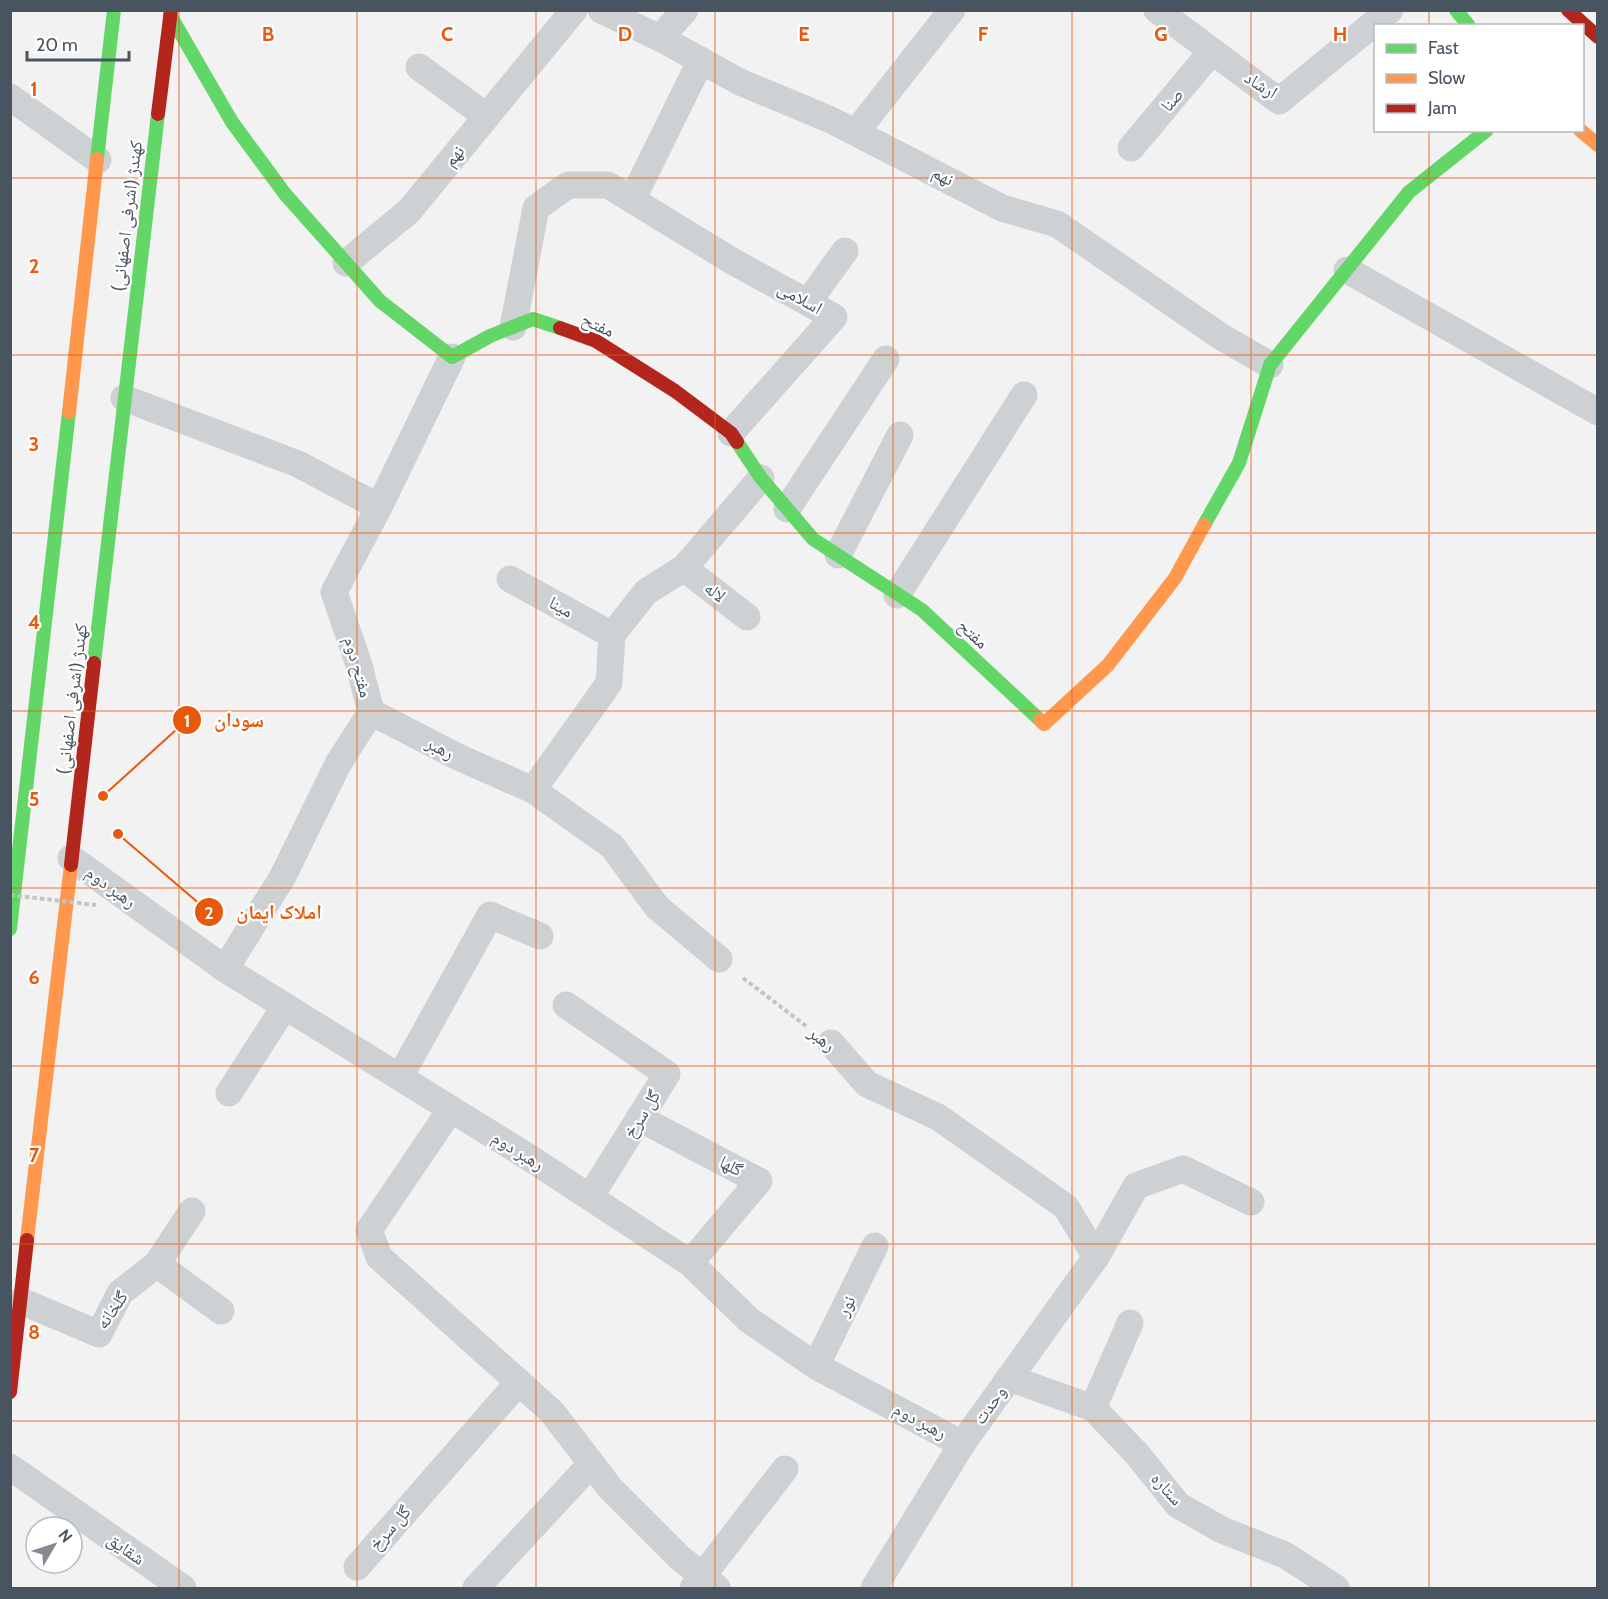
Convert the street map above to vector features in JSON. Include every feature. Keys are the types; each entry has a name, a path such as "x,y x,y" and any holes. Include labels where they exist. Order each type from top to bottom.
{"main road":[{"name":"کهندژ (اشرفی اصفهانی)","path":"10,929 17,802 98,160 114,10"},
{"path":"1456,10 1467,24"},
{"path":"1568,10 1584,24"},
{"name":"کهندژ (اشرفی اصفهانی)","path":"10,1392 124,398 171,13"},
{"path":"171,13 232,122 285,194 380,301 452,357"},
{"path":"1584,24 1598,37"},
{"path":"1270,365 1409,192 1484,132"},
{"path":"1582,132 1598,146"},
{"name":"مفتح","path":"452,357 490,336 533,319 596,340 675,391 731,434 761,478 813,539 922,610 1044,724 1108,665 1175,578 1239,463 1270,365"}],"street":[{"name":"نهم","path":"346,263 409,211 574,10"},
{"name":"نهم","path":"601,10 660,38 740,82 856,132 1002,208 1057,224 1220,336 1270,365"},
{"path":"660,38 685,10"},
{"path":"856,132 952,10"},
{"name":"ارشاد","path":"1157,10 1279,101 1390,10"},
{"name":"صنا","path":"1131,148 1212,51"},
{"path":"632,200 701,60"},
{"path":"419,67 486,116"},
{"path":"10,97 98,160"},
{"name":"اسلامی","path":"513,327 536,208 568,185 608,185 732,261 834,317 731,434"},
{"path":"808,302 845,251"},
{"path":"1347,270 1598,412"},
{"name":"مفتح دوم","path":"225,969 282,878 338,764 371,712 359,665 334,592 379,507 452,357"},
{"path":"787,509 886,359"},
{"path":"897,594 1024,395"},
{"path":"124,398 298,464 379,507"},
{"path":"838,555 900,435"},
{"path":"533,790 609,683 612,635 646,592 684,568 761,478"},
{"name":"لاله","path":"684,568 747,617"},
{"name":"مینا","path":"510,579 612,635"},
{"name":"رهبر","path":"371,712 458,757 533,790 612,846 657,907 718,959"},
{"name":"رهبر دوم","path":"71,858 225,969 451,1109 690,1263 749,1320 816,1366 962,1444"},
{"path":"400,1077 490,915 540,936"},
{"name":"گل سرخ","path":"566,1005 667,1074 590,1197"},
{"path":"229,1093 285,1006"},
{"name":"رهبر","path":"831,1044 867,1084 938,1117 1066,1207 1096,1257"},
{"path":"451,1109 369,1230 379,1257 552,1412 591,1464 626,1504 704,1584 785,1469"},
{"name":"گلها","path":"639,1118 759,1180 690,1263"},
{"path":"1096,1257 1136,1186 1183,1169 1251,1202"},
{"path":"192,1211 156,1263 221,1311"},
{"name":"نور","path":"816,1366 875,1246"},
{"name":"وحدت","path":"874,1588 962,1444 1096,1257"},
{"name":"گلخانه","path":"21,1300 99,1334 120,1293 156,1263"},
{"path":"1093,1408 1130,1323"},
{"name":"ستاره","path":"1009,1378 1093,1408 1137,1454 1178,1505 1222,1530 1284,1555 1336,1588"},
{"name":"گل سرخ","path":"357,1567 519,1382"},
{"path":"476,1588 591,1464"},
{"name":"شقایق","path":"10,1467 183,1588"}],"path":[{"path":"10,895 96,905"},
{"name":"رهبر","path":"718,959 831,1044"}],"traffic: fast":[{"path":"97,159 114,10"},
{"path":"1456,10 1467,24"},
{"path":"170,15 232,122 285,194 380,301 452,357 490,336 533,319 560,328"},
{"path":"94,663 158,114"},
{"path":"1204,525 1239,463 1270,365 1409,192 1484,132"},
{"path":"10,929 69,412"},
{"path":"737,442 761,478 813,539 922,610 1040,720"}],"traffic: slow":[{"path":"1582,132 1598,145"},
{"path":"69,412 97,159"},
{"path":"1040,720 1044,724 1108,665 1175,578 1204,525"},
{"path":"27,1240 71,865"}],"traffic: jam":[{"path":"158,114 171,10"},
{"path":"1568,10 1584,24"},
{"path":"1584,24 1598,37"},
{"path":"560,328 596,341 675,391 731,433 737,442"},
{"path":"71,865 94,663"},
{"path":"10,1392 27,1240"}],"place":[{"name":"سودان","path":"103,796"},
{"name":"املاک ایمان","path":"118,834"}]}
